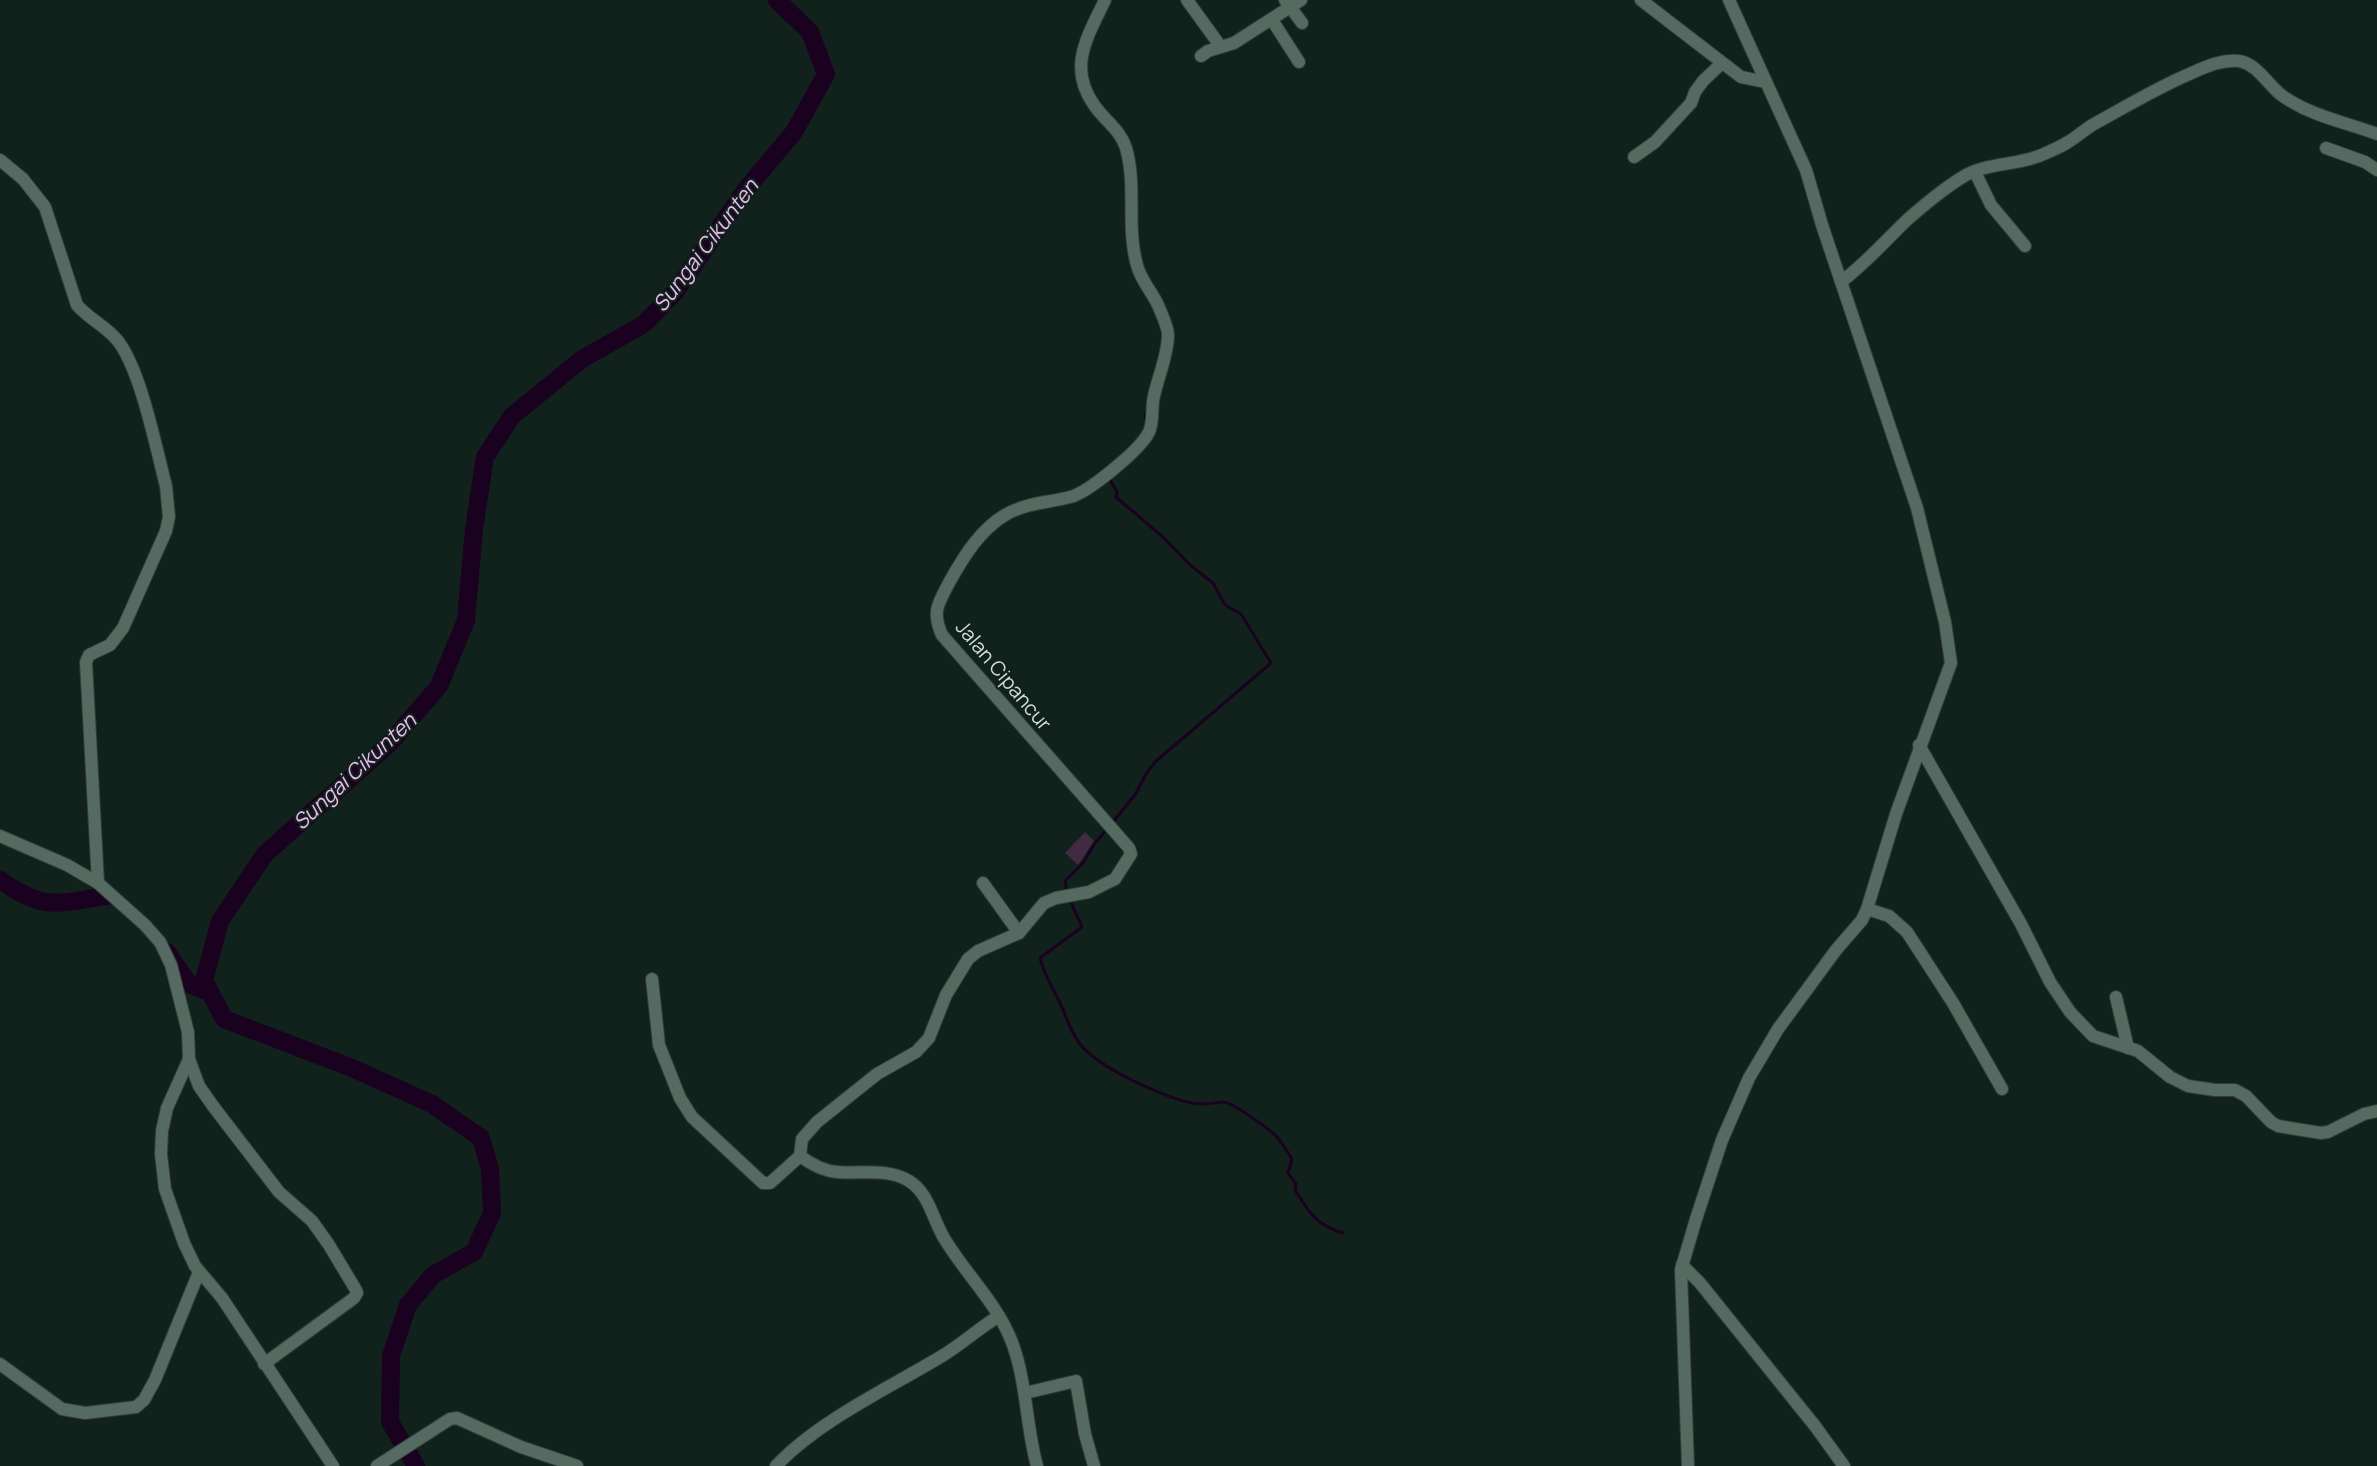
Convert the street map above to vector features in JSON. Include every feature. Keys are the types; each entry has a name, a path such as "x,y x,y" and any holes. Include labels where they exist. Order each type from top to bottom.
{"street":[{"name":"Jalan Cipancur","path":"800,1156 802,1139 817,1122 877,1074 916,1052 929,1038 946,995 968,959 978,951 1019,933 1044,903 1089,892 1115,879 1131,855 1129,848 946,640 938,625 936,610 964,555 982,534 1004,515 1031,504 1072,497 1086,489 1102,478 1150,431 1153,399 1168,333 1158,304 1137,266 1131,214 1131,169 1125,146 1116,127 1094,105 1083,84 1080,64 1083,46 1105,0"},
{"path":"1187,0 1221,47"},
{"path":"1641,0 1741,77 1766,82"},
{"path":"1688,1466 1682,1265 1722,1140 1749,1078 1778,1029 1836,950 1862,920 1919,745 1951,663 1945,622 1917,508 1806,170 1729,0"},
{"path":"1201,56 1234,43 1272,20 1293,2 1302,23"},
{"path":"1272,20 1299,62"},
{"path":"1841,282 1879,250 1932,199 1964,176 2040,156 2068,142 2092,125 2159,87 2200,69 2228,61 2242,62 2257,70 2284,97 2302,108 2329,120 2377,134"},
{"path":"1634,157 1655,142 1691,104 1695,92 1703,81 1722,63"},
{"path":"2326,148 2365,162 2377,170"},
{"path":"0,160 23,178 45,207 77,305 113,335 124,350 137,380 169,503 166,531 123,628 110,645 89,655 86,662 98,883"},
{"path":"1975,172 1983,193 1991,205 2025,246"},
{"path":"1919,745 2021,924 2038,963 2070,1012 2093,1036 2138,1051 2170,1077 2188,1086 2235,1090 2246,1096 2278,1126 2321,1133 2328,1132 2364,1114 2377,1111"},
{"path":"0,836 67,865 98,883 145,925 160,942 171,965 188,1032 189,1059 199,1086 279,1192 312,1221 330,1245 356,1290 354,1298 264,1364"},
{"path":"983,883 1019,933"},
{"path":"1867,909 1889,916 1907,932 1953,1003 2002,1089"},
{"path":"652,979 659,1045 680,1098 692,1116 763,1183 770,1183 800,1156 817,1167 836,1172 868,1172 897,1176 910,1181 923,1193 944,1238 999,1316 1013,1345 1025,1393 1028,1425 1037,1466"},
{"path":"2116,998 2128,1048"},
{"path":"189,1059 167,1108 162,1131 161,1154 165,1190 184,1243 199,1272 222,1298 333,1466"},
{"path":"1682,1265 1700,1283 1815,1426 1844,1466"},
{"path":"0,1364 62,1410 85,1413 136,1407 144,1400 155,1380 199,1272"},
{"path":"776,1466 824,1428 945,1355 999,1316"},
{"path":"1025,1393 1076,1381 1085,1434 1094,1466"},
{"path":"376,1466 450,1419 457,1418 521,1447 577,1466"}],"shaded area":[{"path":"1085,832 1094,841 1078,865 1065,853"}],"waterway":[{"name":"Sungai Cikunten","path":"416,1466 390,1422 391,1356 408,1305 433,1275 474,1252 492,1213 490,1169 481,1138 432,1104 352,1068 224,1019 204,980 220,921 265,854 390,743 439,686 466,620 474,529 485,457 512,416 582,359 644,324 675,292 747,188 794,132 826,74 810,32 777,0"},
{"path":"1147,408 1145,418 1149,419"},
{"path":"1109,478 1117,492 1116,497 1213,583 1225,605 1241,614 1271,663 1155,762 1135,795 1112,823"},
{"path":"1067,892 1065,881 1083,863 1095,843 1108,828"},
{"path":"0,880 29,897 52,903 107,896"},
{"path":"1069,898 1082,927 1040,958 1070,1028 1080,1044 1101,1062 1145,1086 1193,1103 1228,1103 1259,1122 1278,1138 1292,1159 1288,1173 1296,1184 1295,1190 1309,1211 1326,1226 1343,1233"},
{"path":"167,952 189,984 210,992"}]}
